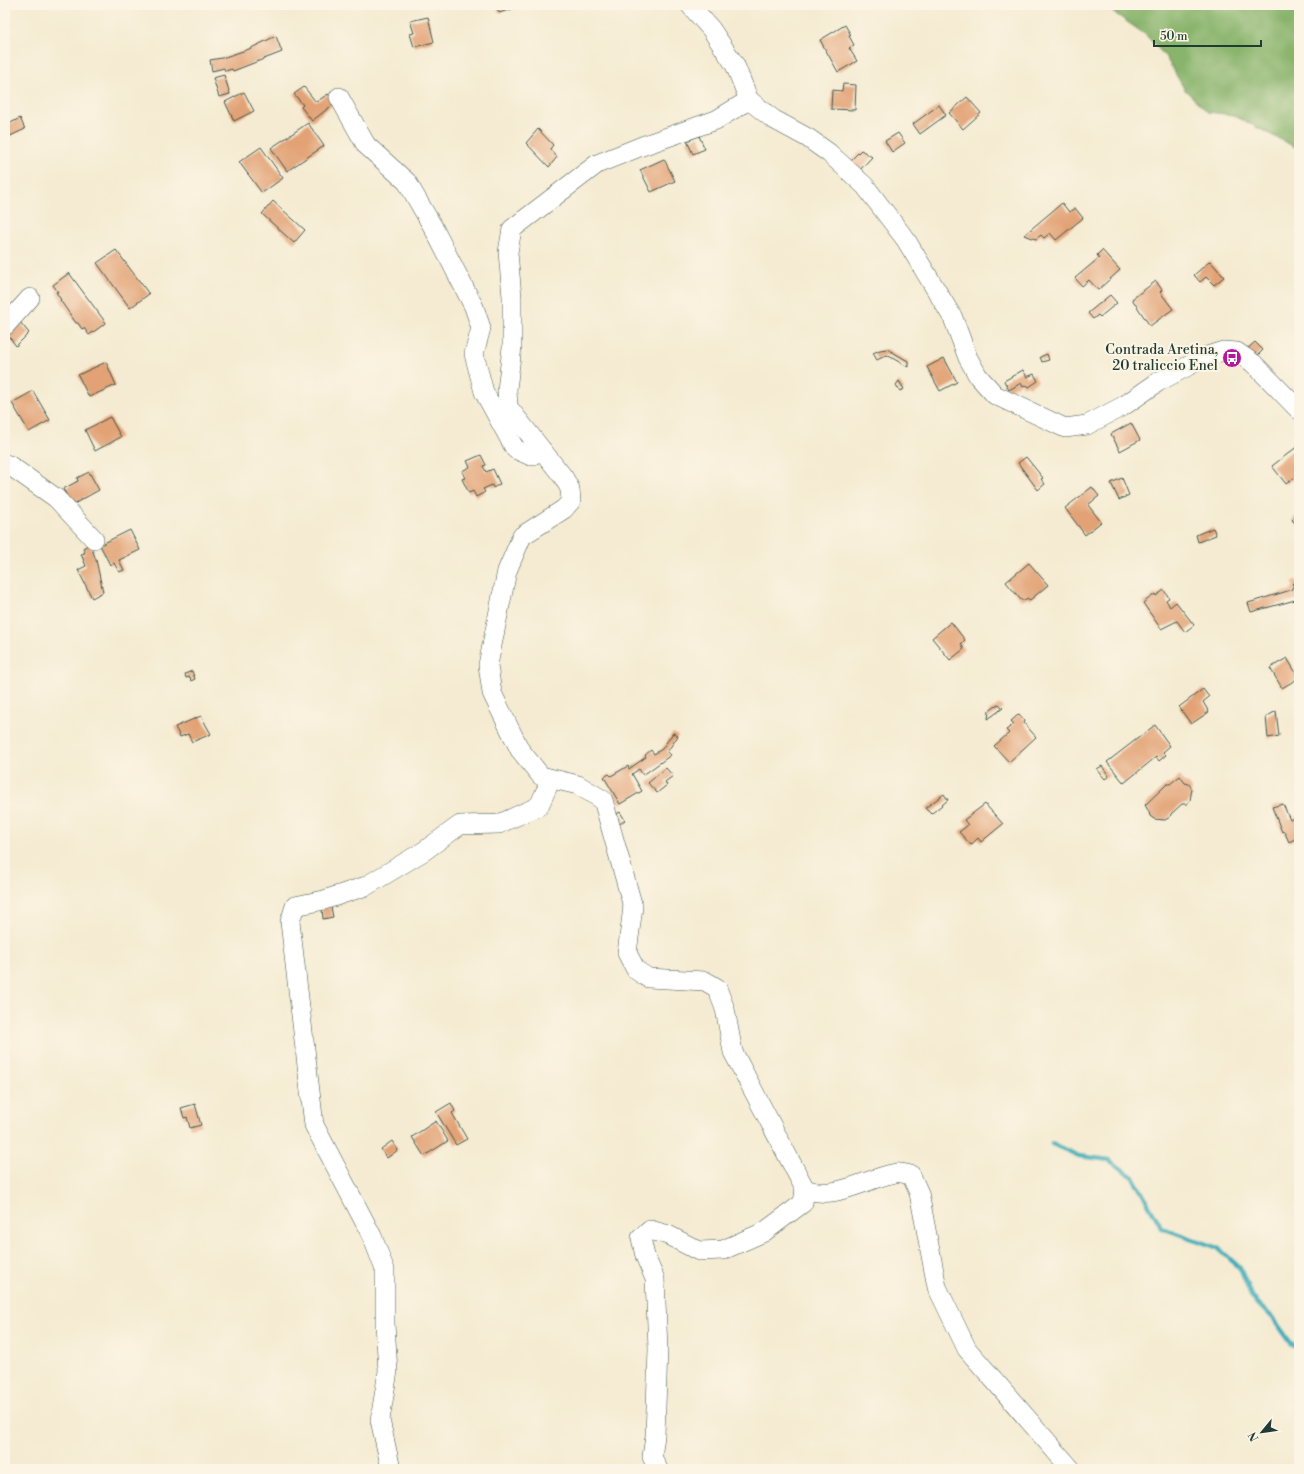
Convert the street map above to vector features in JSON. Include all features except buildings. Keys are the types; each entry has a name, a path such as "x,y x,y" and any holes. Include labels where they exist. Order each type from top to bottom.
{"street":[{"path":"690,5 711,29 735,65 749,100 774,119 808,138 829,153 866,186 906,240 953,318 968,358 978,376 995,395 1065,428 1087,425 1125,405 1158,382 1207,356 1223,351 1237,352 1253,363 1299,410"},
{"path":"340,97 366,145 407,182 434,227 474,308 481,328 474,354 484,392 515,449 531,456 542,450"},
{"path":"658,1469 652,1456 655,1436 658,1349 655,1279 645,1256 641,1238 650,1230 668,1235 699,1251 723,1250 764,1232 803,1203 805,1189 732,1052 725,1009 717,988 706,981 648,978 636,970 627,953 633,907 603,800 578,785 541,776 520,750 492,693 488,665 507,571 522,536 564,509 571,501 570,490 564,478 508,407 507,390 512,347 512,297 508,252 512,230 597,164 642,146 716,120 749,100"},
{"path":"5,326 30,298"},
{"path":"5,464 9,465 56,498 94,539"},
{"path":"392,1469 380,1420 388,1372 384,1270 372,1236 314,1125 290,922 295,906 324,900 366,886 424,851 460,825 499,824 539,806 548,786 548,778"},
{"path":"805,1189 816,1193 844,1190 897,1173 911,1175 919,1193 937,1287 967,1349 1071,1469"}],"green space":[{"path":"1103,5 1299,5 1299,149 1233,115 1208,112 1185,90 1165,56 1146,35"}],"waterway":[{"path":"1052,1144 1079,1156 1109,1160 1133,1177 1162,1228 1218,1248 1240,1268 1251,1296 1273,1318 1291,1343 1299,1348"}],"place":[{"name":"Contrada Aretina, 20 traliccio Enel","path":"1232,358"}]}
